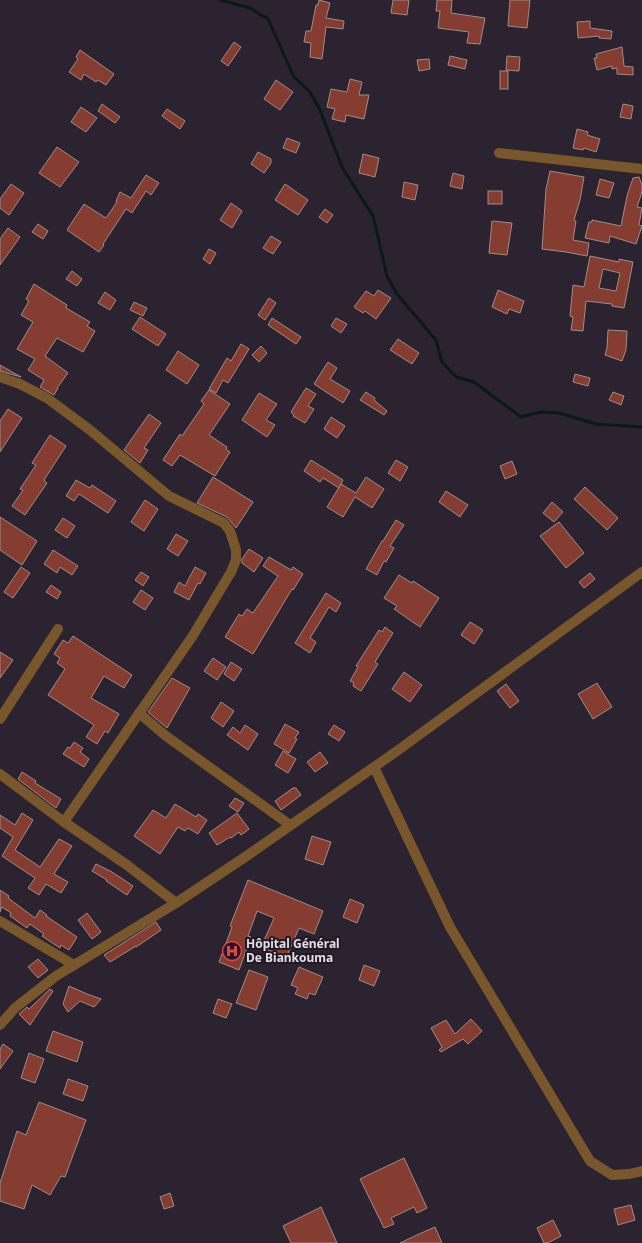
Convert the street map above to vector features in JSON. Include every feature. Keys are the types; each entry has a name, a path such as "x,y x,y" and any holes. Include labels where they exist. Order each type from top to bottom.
{"street":[{"path":"500,153 642,169"},
{"path":"0,376 20,384 47,398 90,430 169,496 224,523 230,531 236,550 236,560 231,572 192,637 64,822"},
{"path":"0,1025 15,1008 35,992 74,965 176,903 248,855 374,767 642,572"},
{"path":"0,719 58,629"},
{"path":"139,713 166,736 290,825"},
{"path":"374,767 450,927 590,1160 612,1175 629,1174 642,1171"},
{"path":"0,774 64,822 127,865 176,903"},
{"path":"0,921 74,965"}],"building":[{"path":"319,0 330,3 326,18 344,21 343,29 326,27 322,59 310,57 311,43 304,42 306,31 311,31 316,5 318,5"},
{"path":"393,0 409,0 407,15 391,13"},
{"path":"437,0 452,0 451,13 485,18 480,44 467,43 469,32 438,28 440,11 436,11"},
{"path":"510,0 530,0 527,28 508,26"},
{"path":"590,21 590,28 612,31 611,39 599,38 599,36 578,38 577,22"},
{"path":"234,42 241,47 228,66 221,61"},
{"path":"622,47 624,66 633,67 633,75 617,74 617,68 612,69 612,66 597,70 594,58 597,58 596,54"},
{"path":"80,50 114,74 106,85 98,80 96,82 84,74 81,80 69,72 78,59 76,57"},
{"path":"450,56 467,60 465,69 448,65"},
{"path":"507,56 520,57 519,71 506,70"},
{"path":"429,59 430,69 419,71 417,60"},
{"path":"500,71 508,71 508,89 500,89"},
{"path":"350,79 362,82 359,95 369,95 364,119 346,115 345,122 332,119 335,109 327,107 331,89 347,92"},
{"path":"276,80 293,92 280,110 264,99"},
{"path":"102,104 120,117 115,123 98,111"},
{"path":"623,104 633,106 631,119 620,117"},
{"path":"81,107 97,118 86,132 71,122"},
{"path":"167,109 185,121 180,129 162,116"},
{"path":"577,129 588,132 587,135 600,139 596,152 584,148 583,150 573,148"},
{"path":"287,138 300,143 296,153 283,148"},
{"path":"57,147 79,162 60,187 39,173"},
{"path":"258,152 271,159 271,163 264,173 251,164"},
{"path":"363,154 379,158 375,177 359,173"},
{"path":"550,171 584,177 580,200 574,220 576,221 573,240 589,243 587,256 542,249 546,189"},
{"path":"453,173 464,176 462,189 450,186"},
{"path":"146,175 159,183 151,195 146,191 132,213 126,209 99,252 67,230 84,204 106,218 117,202 116,201 120,192 131,198"},
{"path":"639,177 642,185 642,192 637,207 642,208 639,225 642,226 636,244 610,236 609,243 585,238 589,222 592,222 592,220 621,226 627,196 633,178"},
{"path":"600,179 614,183 609,198 596,195"},
{"path":"404,182 418,185 415,200 402,197"},
{"path":"11,184 24,193 9,215 0,208 0,199"},
{"path":"285,184 308,200 298,215 275,200"},
{"path":"488,191 502,191 502,204 488,204"},
{"path":"231,203 242,211 232,228 220,220"},
{"path":"325,209 333,215 327,223 319,217"},
{"path":"492,221 512,223 507,255 489,253"},
{"path":"38,224 48,231 43,239 32,232"},
{"path":"8,228 20,237 0,265 0,239"},
{"path":"271,236 281,242 273,254 263,248"},
{"path":"209,249 216,253 210,264 203,259"},
{"path":"590,256 619,262 619,259 633,262 624,308 612,306 612,304 586,301 583,331 571,330 573,317 570,316 573,285 584,287","holes":["603,269 620,273 616,291 599,288"]},
{"path":"72,271 82,279 77,286 66,279"},
{"path":"34,284 67,305 66,308 90,322 87,326 95,331 83,352 57,338 45,356 68,373 57,388 54,395 40,387 44,380 28,370 35,359 17,349 33,322 21,315 29,301 26,299"},
{"path":"378,290 391,298 376,319 365,311 363,313 354,307 366,291 374,296"},
{"path":"498,290 524,301 520,313 509,309 507,314 492,307"},
{"path":"105,292 116,300 110,310 98,303"},
{"path":"269,298 276,303 265,320 258,315"},
{"path":"134,302 147,308 143,316 130,310"},
{"path":"140,317 166,334 158,346 132,329"},
{"path":"272,318 301,337 296,344 268,325"},
{"path":"336,318 347,324 341,333 331,326"},
{"path":"608,330 627,331 626,350 622,361 605,355"},
{"path":"398,339 419,353 412,364 390,350"},
{"path":"241,344 249,349 228,383 223,380 216,393 209,389 227,358 231,361"},
{"path":"261,346 267,353 259,362 252,355"},
{"path":"178,351 199,365 187,384 166,370"},
{"path":"328,362 337,368 330,379 350,391 343,403 314,384"},
{"path":"0,365 21,377 0,371"},
{"path":"575,374 590,378 588,386 573,382"},
{"path":"306,388 316,394 308,406 314,409 305,423 293,416 294,415 291,412"},
{"path":"209,390 230,404 209,435 227,447 226,449 230,452 215,476 180,455 172,466 163,460 180,434 182,436 204,404 201,401"},
{"path":"366,392 375,398 374,400 387,411 384,415 360,400"},
{"path":"613,392 624,396 621,405 609,400"},
{"path":"259,393 277,404 266,420 275,425 267,437 242,420"},
{"path":"8,409 22,418 0,452 0,421"},
{"path":"149,414 161,423 144,448 148,450 140,463 124,450"},
{"path":"331,417 345,426 337,438 324,429"},
{"path":"50,435 66,446 44,480 47,483 25,515 12,506 23,490 20,489 36,465 32,463"},
{"path":"311,460 343,480 339,488 323,478 320,482 304,471"},
{"path":"396,460 408,467 400,481 388,473"},
{"path":"512,461 517,474 505,479 500,466"},
{"path":"213,477 253,502 236,528 227,517 197,503"},
{"path":"366,477 384,489 372,508 355,497 343,517 327,507 341,484 356,493"},
{"path":"76,480 90,488 92,485 116,501 108,513 79,494 74,501 66,496"},
{"path":"585,487 618,518 607,530 574,499"},
{"path":"446,491 468,505 460,517 439,502"},
{"path":"145,500 158,509 144,531 131,522"},
{"path":"552,502 563,512 554,522 543,513"},
{"path":"0,517 37,541 22,565 0,550"},
{"path":"63,518 75,526 67,538 55,530"},
{"path":"396,520 404,525 390,546 394,548 386,562 384,561 377,575 366,569"},
{"path":"559,522 584,553 566,568 540,536"},
{"path":"176,534 188,541 178,556 167,549"},
{"path":"249,549 263,558 254,572 242,563 242,559"},
{"path":"53,550 78,566 72,575 60,567 57,573 44,564"},
{"path":"269,557 291,570 293,567 303,574 293,590 292,589 253,654 225,637 239,614 242,616 247,609 253,613 278,576 263,566"},
{"path":"21,567 30,573 13,598 4,592"},
{"path":"195,567 206,573 200,584 198,583 189,600 174,592 179,582 185,586"},
{"path":"141,572 149,577 143,586 135,580"},
{"path":"590,573 595,579 584,588 579,582"},
{"path":"399,575 412,583 413,581 439,598 420,627 394,609 397,606 384,598"},
{"path":"51,585 61,592 57,599 46,592"},
{"path":"141,590 153,598 145,610 133,602"},
{"path":"326,593 341,603 336,612 329,607 310,638 316,642 310,653 295,643"},
{"path":"470,622 483,630 474,644 461,635"},
{"path":"385,627 393,633 375,662 378,664 361,691 353,686 354,683 350,681 358,667 356,666 379,630 382,632"},
{"path":"73,636 132,675 124,688 104,676 91,698 119,714 108,733 105,731 97,744 86,737 94,725 48,695 65,669 57,663 60,658 54,654 63,640 68,643"},
{"path":"0,652 13,660 0,678"},
{"path":"213,658 226,667 217,680 204,671"},
{"path":"231,662 242,669 234,681 224,674"},
{"path":"404,672 422,685 410,702 392,689"},
{"path":"172,678 190,688 167,728 148,712"},
{"path":"597,683 612,707 593,719 578,694"},
{"path":"506,684 519,701 510,708 497,691"},
{"path":"221,702 234,711 223,727 211,718"},
{"path":"285,724 299,732 295,738 297,739 289,753 274,744"},
{"path":"245,725 258,734 248,750 227,735 233,727 240,733"},
{"path":"334,725 345,732 339,741 328,734"},
{"path":"74,742 83,748 80,752 89,759 84,767 63,754"},
{"path":"283,751 296,759 288,773 275,765"},
{"path":"320,752 328,763 315,772 307,762"},
{"path":"22,772 36,781 35,783 61,799 56,808 18,779"},
{"path":"293,788 296,788 301,795 281,810 275,801"},
{"path":"235,798 244,803 238,812 229,806"},
{"path":"175,804 196,817 198,814 207,820 198,834 188,828 185,831 178,827 160,854 134,836 153,810 166,818"},
{"path":"22,813 33,820 15,850 40,867 59,839 72,846 54,874 68,882 61,893 46,884 39,895 28,888 35,878 2,856 13,837 0,828 0,815 15,825"},
{"path":"237,813 249,829 241,835 239,832 217,845 209,833"},
{"path":"312,836 331,842 323,865 305,859"},
{"path":"96,864 112,872 133,886 127,895 92,871"},
{"path":"248,880 323,911 314,934 299,928 286,958 261,947 274,918 257,911 248,936 251,937 239,970 219,962 232,927 230,926"},
{"path":"0,890 9,896 8,898 35,918 40,910 47,915 46,916 77,937 69,950 61,945 60,948 42,936 44,934 30,924 27,928 10,916 11,913 2,907 0,912"},
{"path":"350,899 364,905 357,923 343,917"},
{"path":"87,913 101,932 92,939 78,920"},
{"path":"156,922 161,930 136,947 110,962 104,955"},
{"path":"38,959 48,970 38,978 28,967"},
{"path":"364,965 380,971 374,986 359,980"},
{"path":"299,967 323,977 315,995 309,993 307,999 295,994 298,988 291,985"},
{"path":"249,970 268,977 256,1010 236,1003"},
{"path":"69,986 101,999 94,1007 80,1001 68,1012 63,1004"},
{"path":"50,989 53,991 30,1025 19,1014 27,1007 29,1009"},
{"path":"218,999 232,1004 226,1018 213,1013"},
{"path":"471,1019 482,1031 468,1044 463,1039 441,1052 439,1050 442,1047 431,1028 446,1020 455,1034"},
{"path":"53,1031 83,1042 77,1062 46,1051"},
{"path":"3,1044 13,1051 0,1069 0,1049"},
{"path":"29,1053 44,1059 35,1083 21,1078"},
{"path":"68,1079 88,1086 83,1101 63,1094"},
{"path":"39,1102 86,1120 65,1177 61,1176 50,1195 32,1185 24,1209 0,1201 0,1183 17,1131 26,1135"},
{"path":"404,1158 427,1208 417,1213 414,1207 391,1218 394,1224 384,1228 360,1179"},
{"path":"170,1193 174,1206 164,1209 160,1197"},
{"path":"631,1205 635,1220 618,1225 614,1209"},
{"path":"321,1207 337,1243 291,1243 283,1226"},
{"path":"553,1220 561,1236 548,1243 544,1243 537,1228"},
{"path":"435,1227 442,1243 400,1243 419,1234"}],"waterway":[{"path":"220,0 250,8 268,19 294,77 310,92 320,110 342,167 373,216 387,276 397,294 436,340 442,362 456,377 474,382 521,417 540,412 559,413 596,424 642,427"}],"place":[{"name":"Hôpital Général De Biankouma","path":"232,951"}]}
